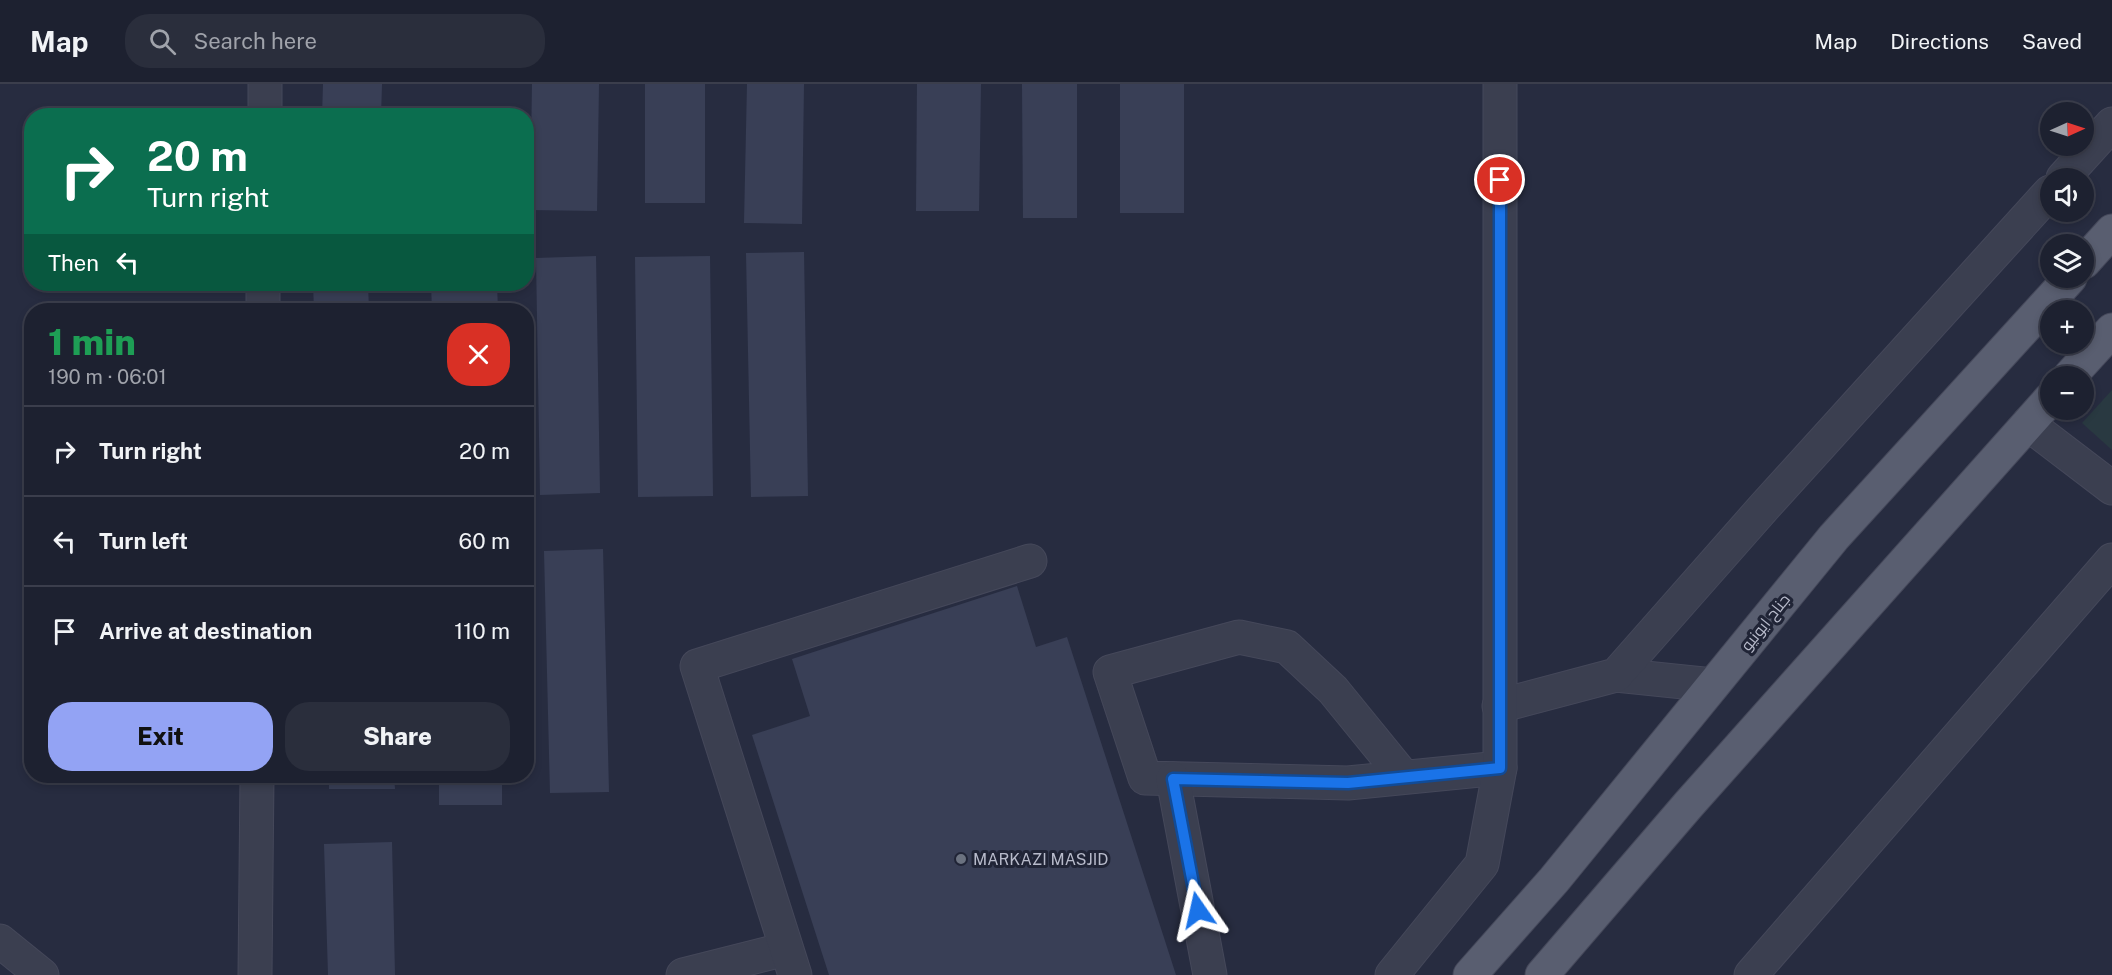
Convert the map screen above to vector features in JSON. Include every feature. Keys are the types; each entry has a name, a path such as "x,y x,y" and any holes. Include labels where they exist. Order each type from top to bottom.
{"main road":[{"path":"2094,251 2112,231"},
{"name":"جناح ایونیو","path":"1470,975 1554,880 1834,537 2061,288"},
{"path":"2079,366 2112,330"},
{"path":"1542,975 1689,804 2040,410"}],"street":[{"path":"265,84 265,108"},
{"path":"1392,975 1482,864 1500,768 1500,84"},
{"path":"2072,168 2112,124"},
{"path":"1616,675 1765,506 2040,203"},
{"path":"2028,424 2112,488"},
{"path":"1751,975 2112,560"},
{"path":"683,975 790,962 697,666 1030,561"},
{"path":"1403,776 1333,690 1287,646 1239,637 1110,672 1145,778 1348,783 1500,768"},
{"path":"1499,706 1616,675 1713,685"},
{"path":"1173,779 1210,975"},
{"path":"255,975 257,783"},
{"path":"0,941 42,975"}],"shaded area":[{"path":"2112,390 2112,450 2082,423 2085,420 2094,420 2094,410"}],"building":[{"path":"323,84 382,84 381,108 322,108"},
{"path":"532,84 599,84 597,211 534,210 534,108 532,108"},
{"path":"645,84 705,84 705,203 645,203"},
{"path":"747,84 804,84 802,224 744,223"},
{"path":"917,84 981,84 979,211 916,211"},
{"path":"1022,84 1077,84 1077,218 1023,218"},
{"path":"1120,84 1184,84 1184,213 1120,213"},
{"path":"804,252 808,496 751,497 746,253"},
{"path":"596,256 600,493 540,495 536,258"},
{"path":"710,256 713,496 638,497 635,257"},
{"path":"313,291 368,291 369,303 314,303"},
{"path":"431,291 497,291 498,303 432,303"},
{"path":"603,549 609,792 550,793 544,551"},
{"name":"MARKAZI MASJID","path":"1017,586 1036,647 1067,637 1176,975 829,975 752,735 810,716 792,659"},
{"path":"329,783 395,783 395,789 329,789"},
{"path":"439,783 502,783 502,805 439,805"},
{"path":"392,842 395,975 328,975 324,844"}],"place":[{"name":"MARKAZI MASJID","path":"961,859"}],"route":[{"path":"1198,910 1173,779 1348,783 1500,768 1500,180"}]}
